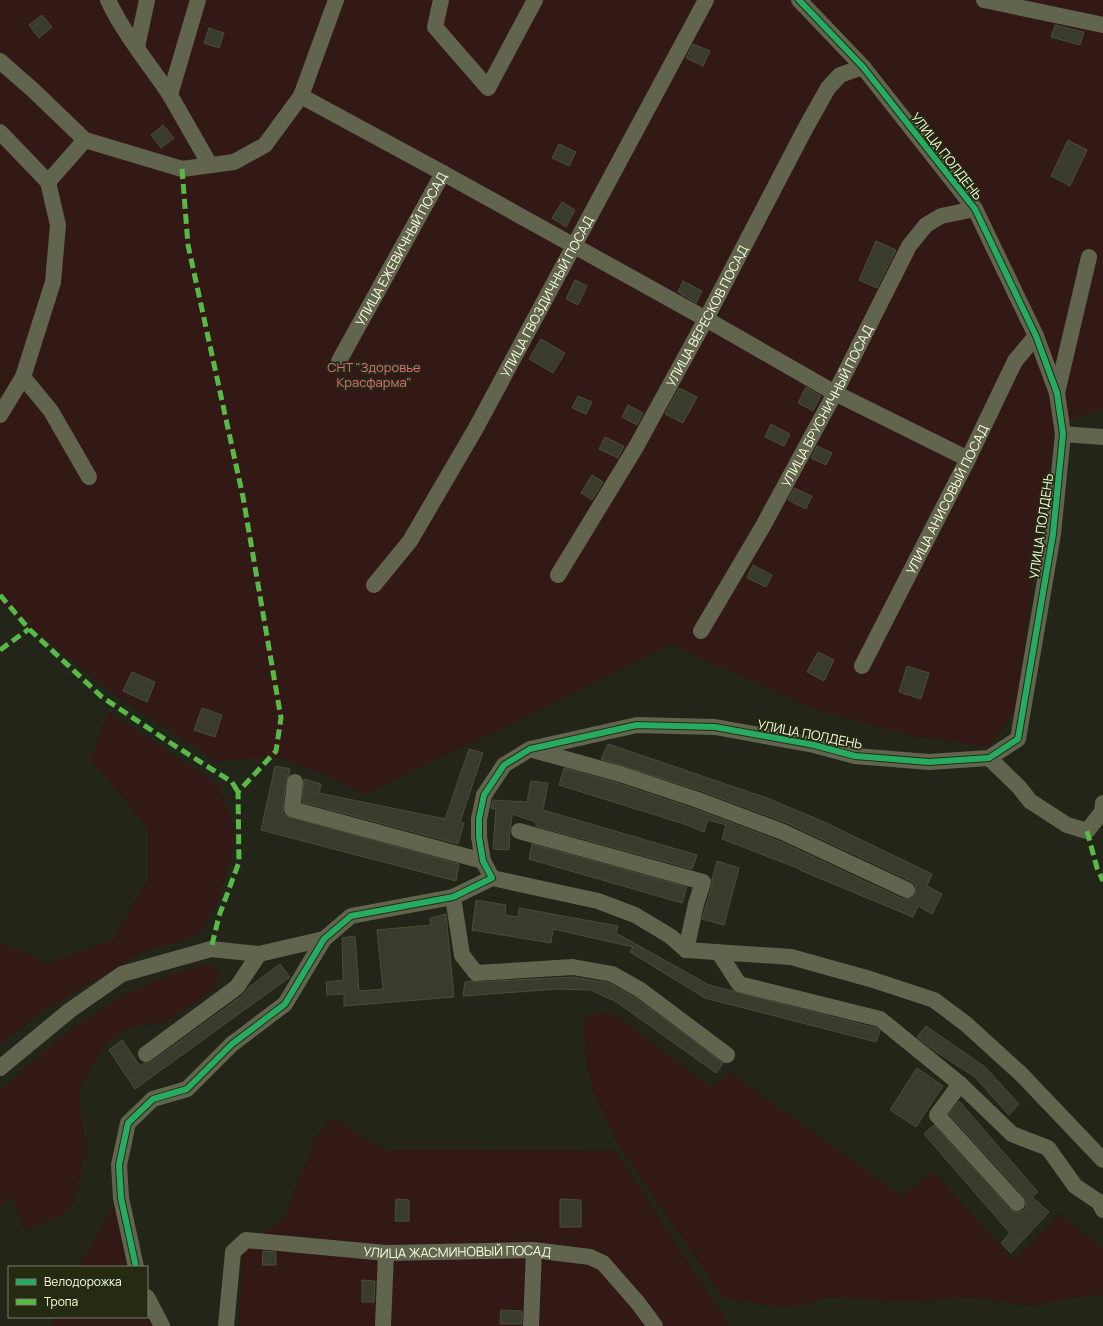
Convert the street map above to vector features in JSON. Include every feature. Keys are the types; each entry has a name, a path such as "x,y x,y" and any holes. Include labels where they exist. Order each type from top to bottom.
{"street":[{"path":"108,0 137,47 170,95 210,165"},
{"path":"137,47 147,0"},
{"path":"170,95 198,0"},
{"path":"0,61 33,90 84,140 182,169 234,162 265,145 301,96 336,0"},
{"path":"441,0 435,28 488,88 535,0"},
{"name":"УЛИЦА ГВОЗДИЧНЫЙ ПОСАД","path":"374,585 410,541 476,428 706,0"},
{"name":"УЛИЦА ПОЛДЕНЬ","path":"492,878 483,861 479,837 479,819 484,795 504,765 530,749 637,726 715,727 814,745 855,756 929,762 989,758 1018,739 1053,534 1063,434 1057,393 1036,336 975,209 863,67 800,0"},
{"path":"984,0 1103,25"},
{"name":"УЛИЦА ВЕРЕСКОВ ПОСАД","path":"558,575 636,447 706,319 828,88 840,75 863,67"},
{"name":"УЛИЦА ЕЖЕВИЧНЫЙ ПОСАД","path":"301,96 443,173 339,362"},
{"path":"0,132 48,182 58,225 53,282 22,376 0,415"},
{"path":"48,182 84,140"},
{"path":"443,173 835,392 968,459"},
{"name":"УЛИЦА БРУСНИЧНЫЙ ПОСАД","path":"701,631 763,526 835,392 909,246 926,225 941,216 975,209"},
{"path":"1057,393 1089,257"},
{"name":"УЛИЦА АНИСОВЫЙ ПОСАД","path":"862,666 968,459 1015,361 1036,336"},
{"path":"22,376 51,411 89,477"},
{"path":"1063,434 1103,437"},
{"path":"530,749 620,774 698,800 776,829 907,890"},
{"path":"989,758 1019,787 1030,801 1067,825 1087,831 1102,812 1103,803"},
{"path":"295,782 292,809 483,861"},
{"path":"519,832 702,882 686,950"},
{"path":"136,1266 121,1198 119,1165 128,1123 153,1098 187,1089 232,1044 285,1004 324,939 351,916 453,897 492,878 598,901 635,915 670,936 686,950 719,954 791,957 870,979 934,1000 966,1024 1021,1074 1103,1160"},
{"path":"453,897 462,954 476,973 573,967 612,974 639,989 727,1055"},
{"path":"0,1068 69,1011 122,974 211,949 259,954 324,939"},
{"path":"146,1054 237,987 259,954"},
{"path":"719,954 739,984 880,1019 960,1084 1012,1134 1048,1148 1075,1186 1099,1202 1103,1210"},
{"path":"960,1084 937,1115 1017,1203"},
{"name":"УЛИЦА ЖАСМИНОВЫЙ ПОСАД","path":"226,1326 234,1252 246,1240 386,1253 534,1250 590,1257 603,1263 638,1303 655,1326"},
{"path":"531,1326 534,1250"},
{"path":"383,1326 386,1253"},
{"path":"148,1299 162,1326"}],"green space":[{"name":"СНТ \"Здоровье Красфарма\"","path":"0,0 1103,0 1103,409 1055,425 1016,709 989,747 913,736 815,709 672,645 365,795 324,774 278,757 216,761 118,697 0,603"},
{"path":"108,712 219,785 234,828 234,846 219,898 199,935 144,952 41,1012 0,1045 0,943 48,963 113,940 148,879 148,828 91,760"},
{"path":"207,965 221,972 213,990 166,1021 123,1031 105,1044 79,1091 86,1151 74,1201 62,1216 25,1231 13,1197 0,1206 0,1090 71,1029 122,996 167,976"},
{"path":"595,1013 613,1013 711,1087 729,1072 902,1196 933,1172 1014,1260 1059,1214 1103,1248 1103,1295 1078,1297 1031,1306 968,1297 910,1303 829,1297 788,1309 723,1298 618,1144 593,1092 586,1061 584,1019"},
{"path":"331,1118 386,1150 616,1151 730,1326 239,1326 242,1250 285,1217 314,1140"},
{"path":"114,1205 127,1266 80,1266"},
{"path":"148,1317 154,1326 51,1326 55,1318"}],"building":[{"path":"42,15 52,27 39,38 29,25"},
{"path":"1055,25 1084,32 1080,45 1051,37"},
{"path":"209,28 224,33 219,48 204,43"},
{"path":"693,44 710,51 703,66 686,58"},
{"path":"163,125 174,138 161,148 151,135"},
{"path":"1068,140 1087,150 1070,186 1051,176"},
{"path":"559,144 576,152 569,166 552,158"},
{"path":"562,202 575,210 566,227 552,218"},
{"path":"876,241 896,250 877,288 859,280"},
{"path":"575,280 587,286 578,305 566,299"},
{"path":"683,281 702,291 696,303 678,292"},
{"path":"541,339 565,353 553,373 529,359"},
{"path":"806,387 821,396 813,411 798,403"},
{"path":"679,388 697,397 683,423 665,414"},
{"path":"578,396 592,402 586,414 572,408"},
{"path":"628,405 643,413 637,425 622,417"},
{"path":"771,424 790,434 784,446 765,437"},
{"path":"605,437 624,446 618,458 599,449"},
{"path":"817,446 832,453 826,465 811,458"},
{"path":"592,475 603,482 592,500 581,493"},
{"path":"794,488 812,496 806,509 788,500"},
{"path":"753,565 772,575 766,587 747,578"},
{"path":"818,652 834,660 824,681 807,672"},
{"path":"907,666 929,673 921,699 899,692"},
{"path":"132,672 155,682 147,702 123,691"},
{"path":"202,708 222,715 215,737 194,730"},
{"path":"608,744 767,798 822,821 932,874 927,886 942,894 932,914 918,906 913,917 800,869 722,839 726,825 708,820 704,832 684,824 559,785 564,768 617,783 695,809 779,841 903,899 912,898 915,894 915,884 911,881 787,823 701,791 601,759"},
{"path":"469,749 483,753 460,822 464,823 458,844 302,802 304,779 321,784 319,793 445,819"},
{"path":"275,766 290,769 286,781 283,808 283,813 286,816 459,864 456,881 261,830"},
{"path":"531,781 548,783 543,810 697,855 692,869 536,826 536,822 512,814 509,850 493,849 496,809 491,808 493,800 527,802"},
{"path":"532,844 687,887 682,903 529,859"},
{"path":"717,861 739,868 724,925 702,919"},
{"path":"476,900 506,905 505,915 518,917 519,908 618,926 616,933 709,985 876,1028 880,1031 876,1042 705,998 630,952 633,947 553,929 551,943 472,930"},
{"path":"446,914 454,997 344,1006 344,994 327,995 326,982 343,980 342,938 355,936 359,991 383,989 377,930 431,925 430,918"},
{"path":"280,964 290,977 135,1089 109,1050 122,1040 140,1066 144,1063 151,1062 243,995 249,987"},
{"path":"572,977 609,983 634,997 723,1063 716,1073 615,1001 590,990 557,989 463,996 465,982"},
{"path":"926,1026 985,1067 1019,1104 1009,1115 975,1077 935,1051 917,1037"},
{"path":"917,1068 943,1086 916,1127 890,1110"},
{"path":"959,1101 1038,1192 1032,1197 1049,1212 1011,1253 1001,1243 1010,1233 924,1134 934,1125 1010,1209 1014,1212 1024,1210 1026,1201 1024,1197 949,1114"},
{"path":"396,1199 409,1200 409,1221 395,1221"},
{"path":"560,1199 581,1200 581,1227 560,1227"},
{"path":"263,1251 276,1252 276,1265 262,1265"},
{"path":"362,1280 375,1281 374,1302 362,1302"},
{"path":"501,1310 522,1311 522,1324 500,1324"}],"marked path":[{"path":"182,169 188,245 243,497 281,718 276,751 238,792 239,862 219,916 211,949"},
{"path":"0,595 29,629 102,697 232,782 238,792"},
{"path":"0,650 29,629"},
{"path":"1087,831 1097,868 1103,881"}],"cycle path":[{"path":"136,1266 121,1198 119,1165 128,1123 153,1099 187,1089 232,1044 285,1004 324,939 351,916 453,897 492,878 483,861 479,837 479,819 484,795 504,765 530,749 637,725 715,727 814,745 855,756 929,762 989,758 1018,739 1053,534 1063,434 1057,393 1036,336 975,209 863,67 799,0"}]}
